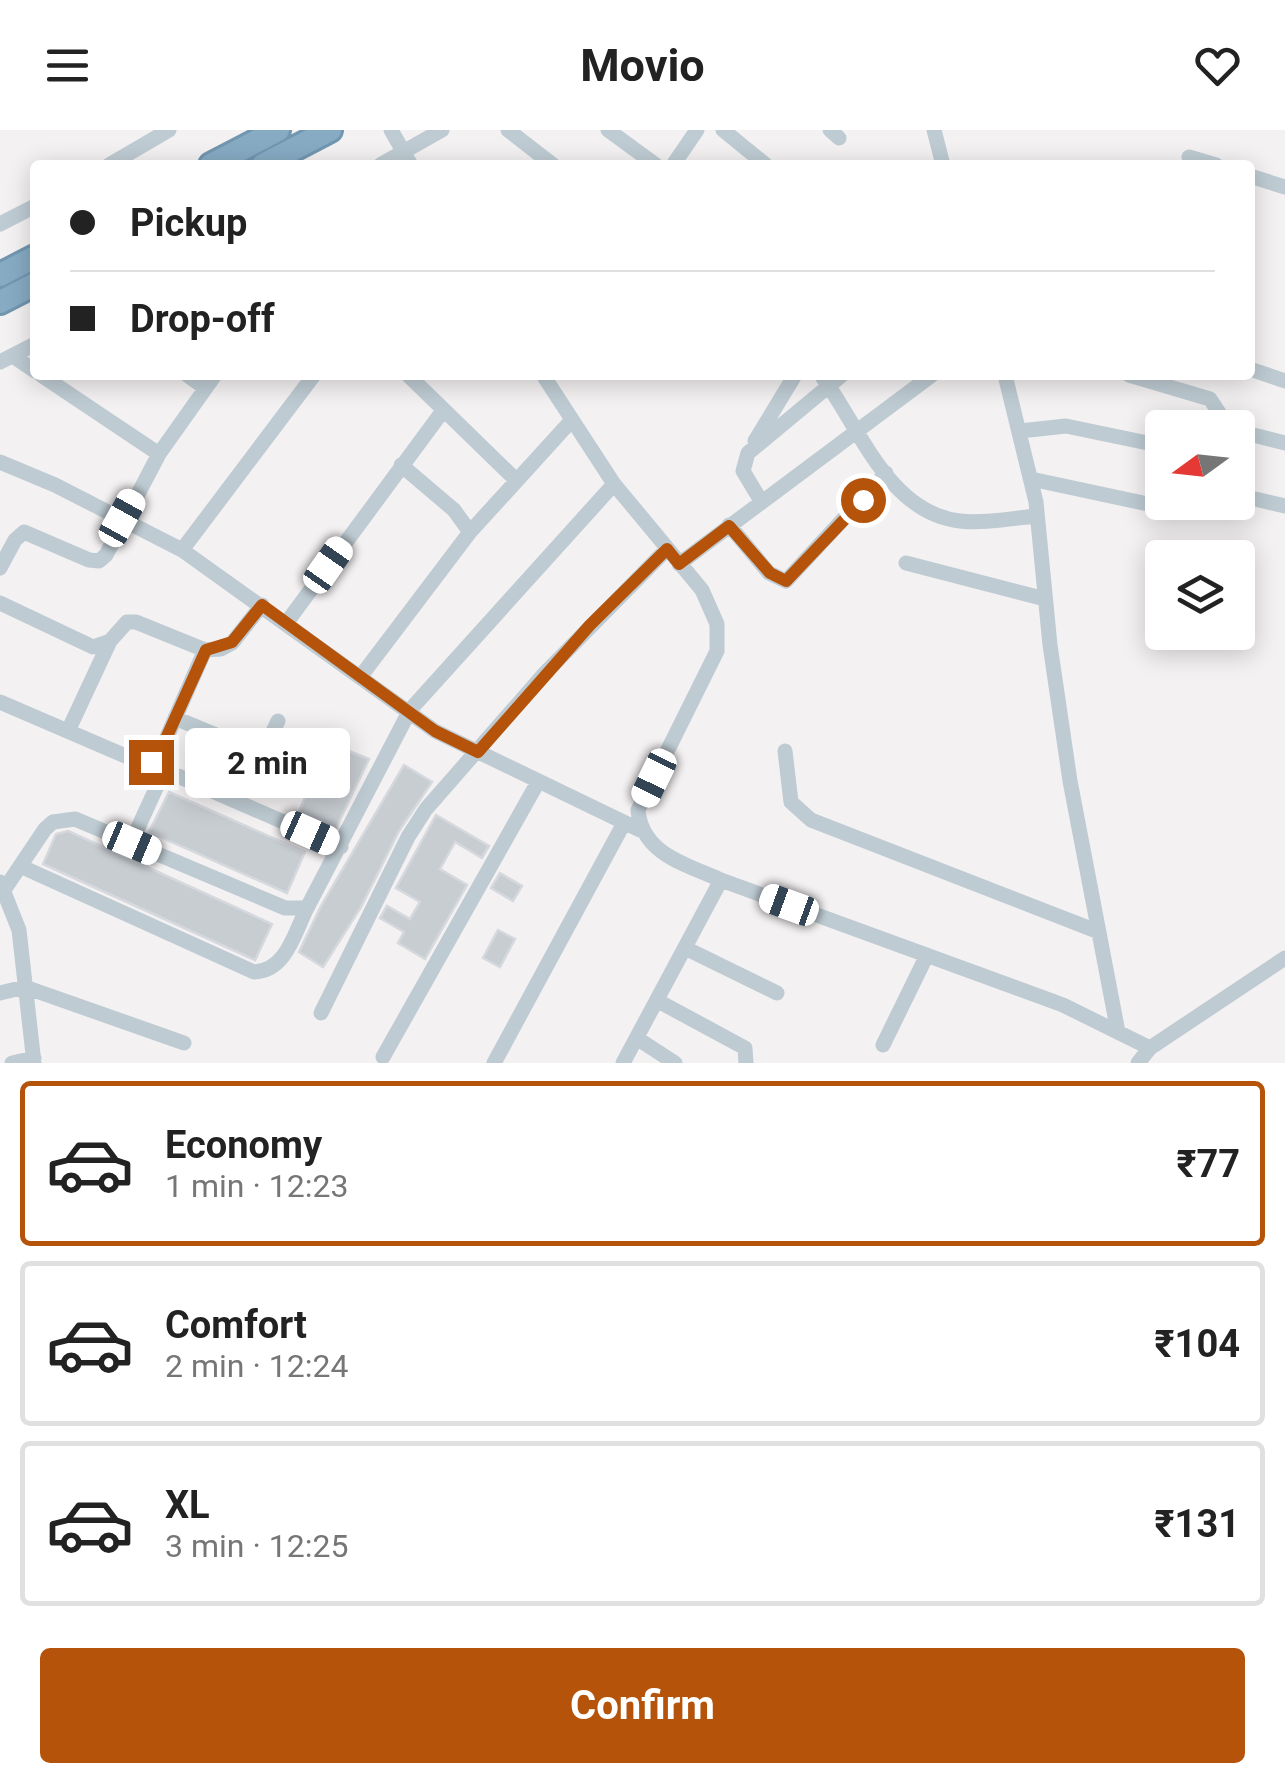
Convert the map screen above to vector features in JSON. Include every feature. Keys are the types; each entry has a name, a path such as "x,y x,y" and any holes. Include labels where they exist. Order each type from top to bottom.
{"highway":[{"path":"221,160 278,130"},
{"path":"273,160 330,130"},
{"path":"0,275 30,260"},
{"path":"0,302 30,287"}],"street":[{"path":"118,160 169,130"},
{"path":"391,130 408,158 442,130"},
{"path":"508,130 547,160"},
{"path":"608,130 649,160"},
{"path":"677,160 698,130"},
{"path":"723,130 760,160"},
{"path":"934,130 942,160"},
{"path":"1189,157 1199,160"},
{"path":"1255,178 1285,187"},
{"path":"0,224 30,209"},
{"path":"6,359 30,347"},
{"path":"6,359 30,370"},
{"path":"1255,371 1285,381"},
{"path":"48,380 158,454"},
{"path":"182,550 310,380"},
{"path":"413,380 515,479"},
{"path":"494,1063 632,827 716,651 717,624 702,590 614,484 545,380"},
{"path":"760,501 743,471 748,453 793,380"},
{"path":"748,453 830,380"},
{"path":"832,380 886,474 910,502 963,522 1037,516"},
{"path":"679,564 925,380"},
{"path":"1006,380 1031,478 1070,781 1118,1032"},
{"path":"1145,380 1210,399 1218,410"},
{"path":"2,558 24,532 99,561 106,555 158,454 210,381"},
{"path":"287,622 442,412"},
{"path":"361,676 470,532 571,421"},
{"path":"1020,431 1066,426 1145,442"},
{"path":"1255,436 1285,443"},
{"path":"0,462 182,550 435,731 632,827 666,856 720,880 1063,1005 1150,1048"},
{"path":"400,465 454,510 470,532"},
{"path":"729,526 770,573 786,581 886,474"},
{"path":"1031,478 1145,503"},
{"path":"20,866 254,972 278,965 410,710 614,484"},
{"path":"1255,500 1285,506"},
{"path":"321,1012 408,837 452,775 478,752 590,625 667,549"},
{"path":"906,563 1045,599"},
{"path":"0,603 80,644 102,646 110,641"},
{"path":"68,731 120,627 136,622 206,650 232,642 262,605"},
{"path":"0,702 151,762 206,650"},
{"path":"175,718 252,750 268,740 278,722"},
{"path":"785,751 791,802 810,820 1099,932"},
{"path":"132,843 158,784 178,776 341,847"},
{"path":"384,1056 538,782"},
{"path":"12,1063 34,1060 25,986 3,884 45,829 65,818 285,908 307,908"},
{"path":"623,1063 720,880"},
{"path":"685,948 777,993"},
{"path":"884,1045 927,956"},
{"path":"1138,1063 1150,1048 1285,958"},
{"path":"0,994 25,986 184,1042"},
{"path":"658,1001 745,1048 746,1063"},
{"path":"638,1039 675,1063"}],"building":[{"path":"326,742 369,759 335,830 298,815"},
{"path":"404,765 432,782 399,831 361,907 323,967 299,952 321,906"},
{"path":"169,792 305,852 287,893 149,832"},
{"path":"436,815 489,846 482,858 455,842 440,869 467,885 425,959 398,943 404,932 380,918 387,906 410,919 420,902 396,888"},
{"path":"68,831 272,924 255,960 43,864 56,834"},
{"path":"500,873 522,886 513,901 491,888"},
{"path":"498,930 515,939 500,967 483,958"}],"route":[{"path":"151,762 159,754 206,650 221,649 232,642 262,605 435,731 478,752 545,673 667,549 679,564 729,526 770,573 786,581 793,578 863,500"}]}
